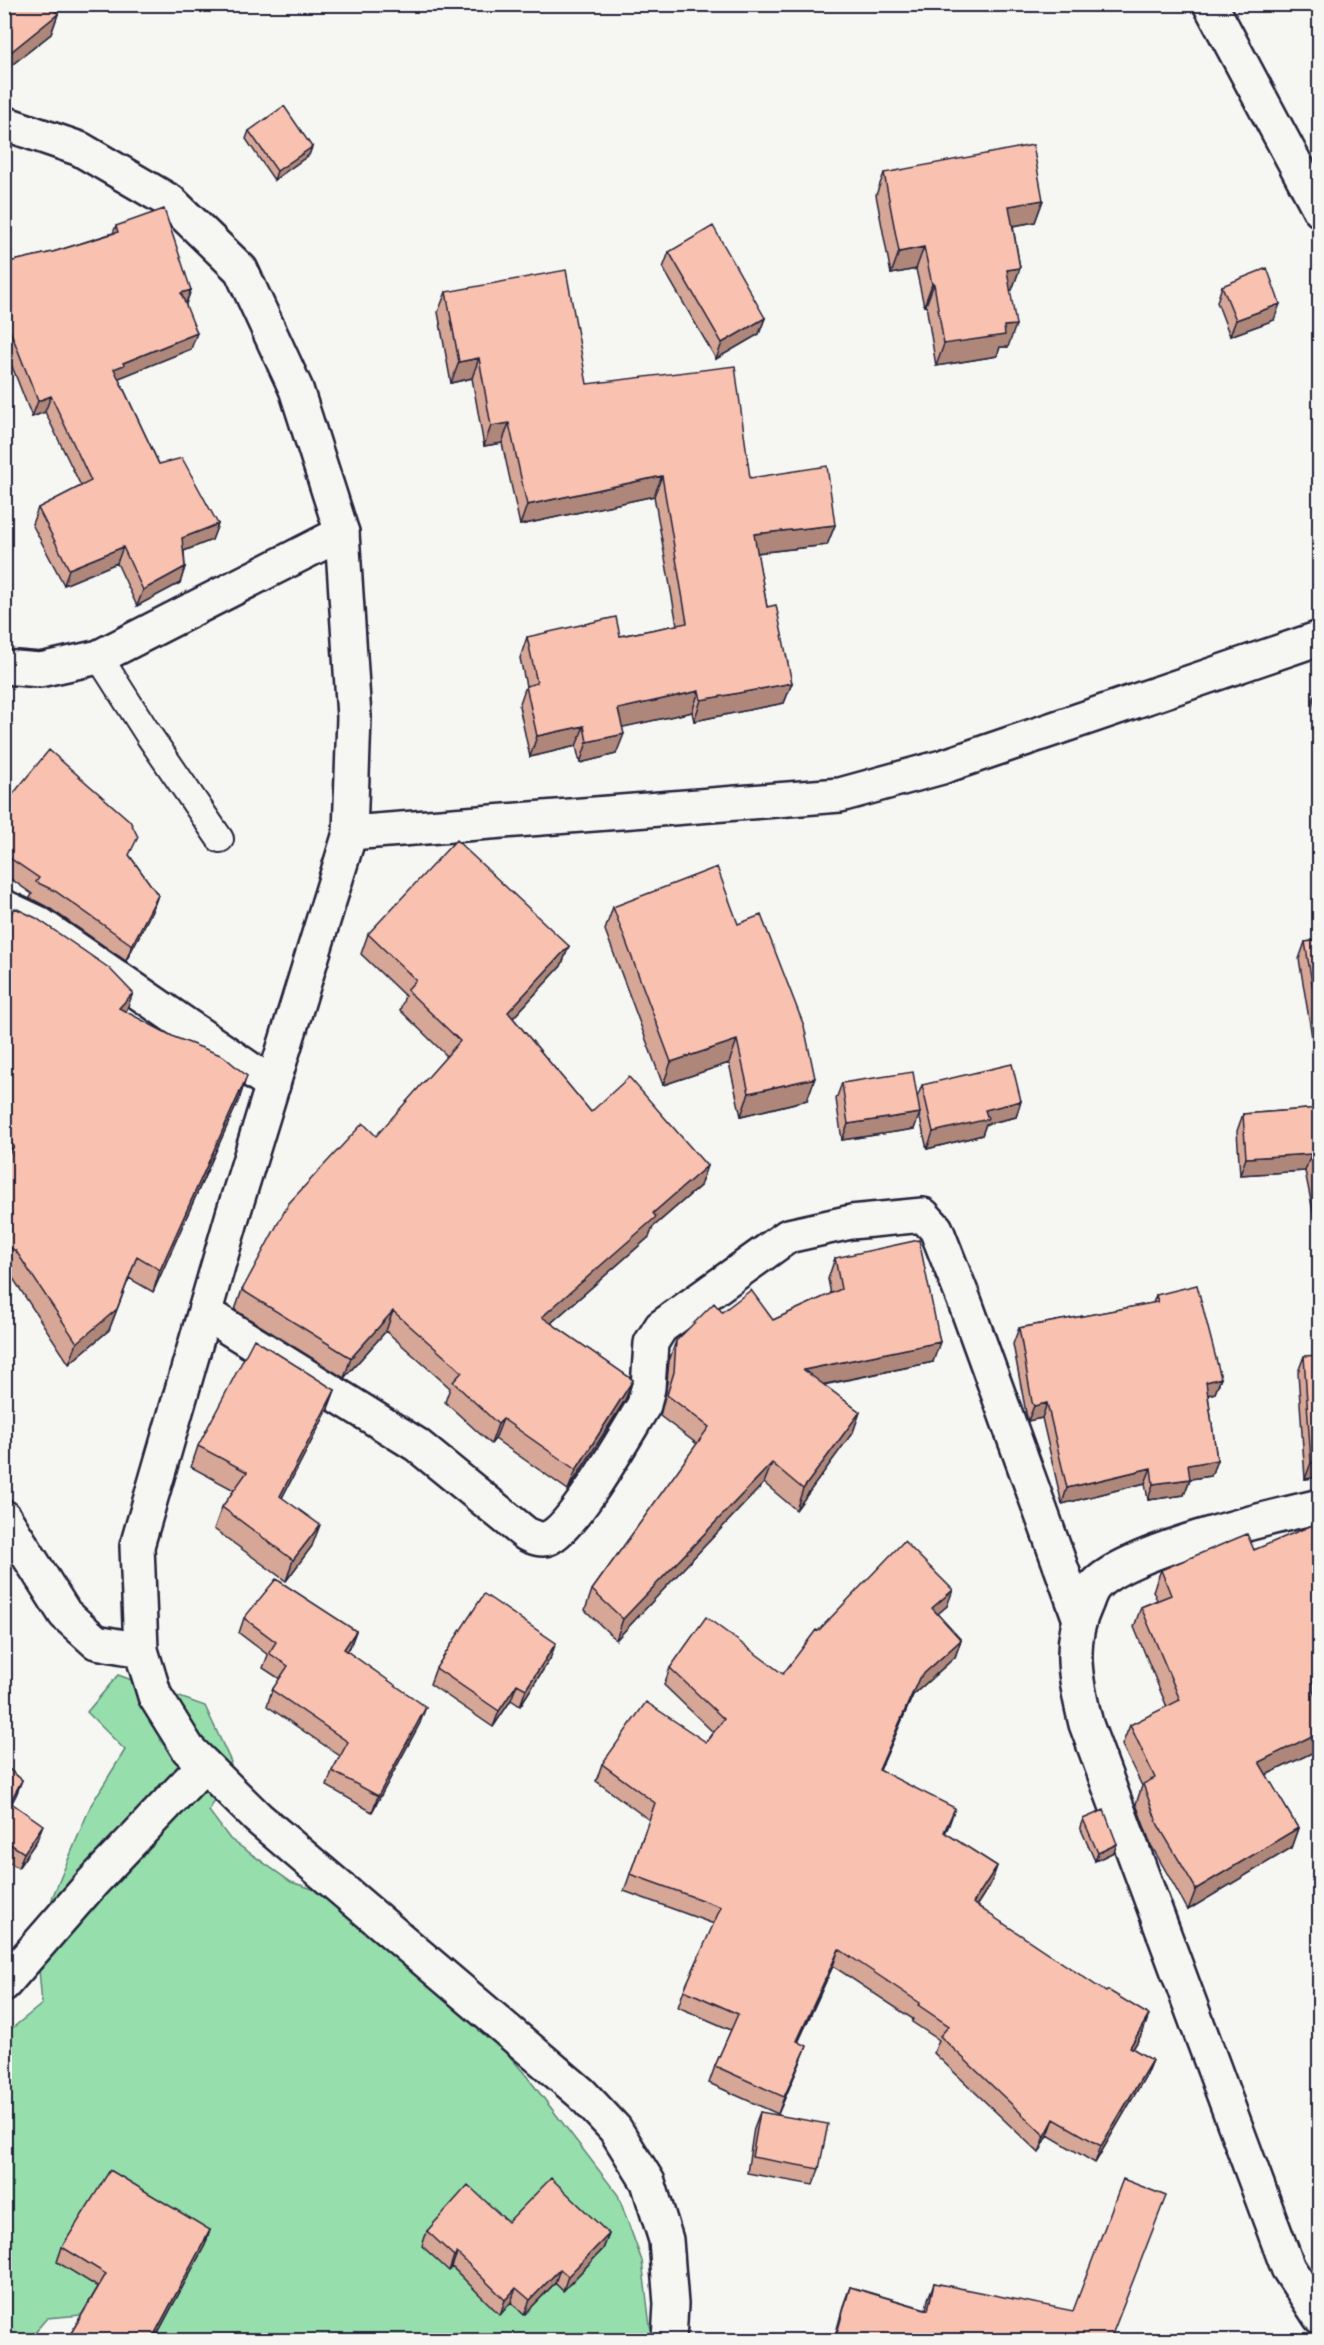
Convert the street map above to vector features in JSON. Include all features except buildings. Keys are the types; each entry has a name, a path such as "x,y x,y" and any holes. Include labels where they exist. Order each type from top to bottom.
{"street":[{"path":"1210,4 1320,210"},
{"path":"4,123 80,149 171,202 241,270 296,389 342,533 354,717 350,833 137,1546 141,1650 156,1696 188,1749 258,1818 581,2093 615,2129 648,2182 666,2240 671,2304 669,2340"},
{"path":"4,667 40,670 99,657 342,533"},
{"path":"350,833 840,795 942,767 1320,638"},
{"path":"4,907 38,923 273,1085"},
{"path":"205,1313 417,1445 526,1534 536,1539 546,1539 557,1533 579,1508 644,1405 648,1388 651,1343 661,1327 788,1236 851,1222 923,1215 936,1229 966,1305 1079,1617"},
{"path":"1320,1506 1257,1520 1152,1554 1113,1572 1094,1587 1079,1617 1074,1673 1086,1724 1288,2268 1320,2317"},
{"path":"4,1517 65,1614 96,1642 141,1650"},
{"path":"4,1984 92,1883 204,1765"}],"lane":[{"path":"99,657 150,737 220,839"}],"green space":[{"path":"118,1675 205,1706 231,1762 209,1811 230,1839 291,1882 385,1912 525,2074 618,2195 642,2261 650,2326 657,2340 140,2340 105,2313 47,2318 28,2340 5,2340 5,2034 42,2004 37,1946 53,1896 91,1805 125,1750 87,1712"}]}
